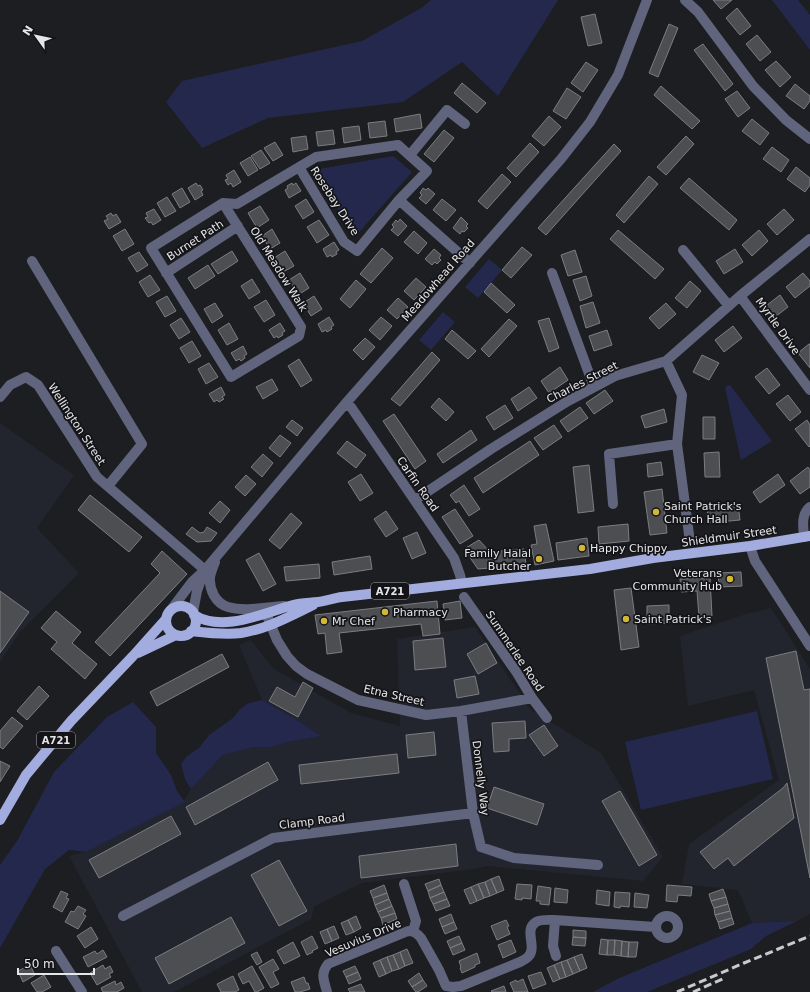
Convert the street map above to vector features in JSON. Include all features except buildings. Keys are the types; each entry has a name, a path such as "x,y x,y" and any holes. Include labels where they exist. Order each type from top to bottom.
{"main road":[{"name":"Shieldmuir Street","path":"193,614 206,620 224,622 237,621 295,604 319,602 342,597 590,569 653,558 750,546 807,537"},
{"name":"Shieldmuir Street","path":"191,631 222,634 242,633 271,625 319,602"},
{"name":"A721","path":"0,820 26,775 71,721 133,656 174,608 179,606 184,607 189,609 193,614"},
{"path":"191,631 195,622 193,614"},
{"path":"168,615 166,623 167,628 170,632 176,635"},
{"name":"A721","path":"133,656 176,635 183,636 191,631"}],"street":[{"name":"Meadowhead Road","path":"168,615 192,582 205,570 346,403 561,159 590,122 618,75 647,0"},
{"path":"685,0 698,12 753,86 786,120 810,139"},
{"path":"410,155 447,110 465,124"},
{"name":"Rosebay Drive","path":"223,203 237,204 299,167 316,157 398,145 427,171 399,200 357,251 344,242 299,167"},
{"path":"399,200 470,263"},
{"name":"Old Meadow Walk","path":"223,203 301,327 299,336 231,377 151,248 223,203"},
{"name":"Burnet Path","path":"166,273 238,226"},
{"name":"Charles Street","path":"415,500 491,449 568,401 615,376 666,361 740,296 810,239"},
{"path":"683,250 729,306"},
{"path":"32,261 142,444 108,486"},
{"path":"552,273 594,387"},
{"name":"Myrtle Drive","path":"740,296 810,390"},
{"path":"666,361 682,395 677,444 690,542"},
{"name":"Wellington Street","path":"0,397 10,385 26,377 38,386 97,477 205,570"},
{"name":"Carfin Road","path":"346,403 351,407 454,558 462,583"},
{"path":"613,504 610,454 677,444"},
{"path":"807,537 803,518 806,510 810,507"},
{"path":"750,546 755,561 810,646"},
{"name":"Meadowhead Road","path":"216,556 210,576 211,591 219,602 226,607 251,608 295,604"},
{"name":"Meadowhead Road","path":"193,614 200,581 205,570"},
{"name":"Summerlee Road","path":"464,597 547,718"},
{"name":"Etna Street","path":"266,613 277,640 287,656 296,666 306,674 358,700 426,715 461,711 532,698"},
{"name":"Donnelly Way","path":"461,711 473,813 481,848 514,858 598,865"},
{"name":"Clamp Road","path":"124,916 273,838 473,813"},
{"path":"404,884 416,921 413,931"},
{"path":"555,920 553,946 556,956"},
{"name":"Vesuvius Drive","path":"327,992 322,976 323,971 328,964 408,931 417,933 421,938 439,970 442,989 461,986 528,958 532,951 530,935 536,922 555,920 655,927"},
{"path":"56,951 82,992"}],"shaded area":[{"path":"431,0 558,0 498,96 462,62 403,102 268,118 202,148 166,102 182,81 362,41 423,7"},
{"path":"772,0 798,0 810,15 810,50"},
{"path":"393,156 412,172 355,237 314,170"},
{"path":"489,259 502,270 478,298 465,287"},
{"path":"443,312 455,322 431,350 419,340"},
{"path":"730,385 772,441 741,460 725,387"},
{"path":"0,423 74,475 37,528 79,573 20,632 0,662"},
{"path":"771,608 810,669 810,914 797,921 752,923 738,890 682,884 689,844 779,780 754,690 688,706 680,636 746,614"},
{"path":"475,627 531,710 601,753 663,857 643,881 488,866 362,883 315,906 311,919 174,992 142,992 69,856 86,852 182,803 191,789 223,755 255,747 272,747 288,742 320,736 297,720 262,700 239,645 251,640 274,669 351,713 400,726 397,639"},
{"path":"262,700 321,736 288,742 272,747 255,747 223,755 191,789 185,779 181,764 187,756 199,748 209,735 233,718 240,709 249,703"},
{"path":"133,702 156,727 156,753 171,775 177,791 185,802 86,852 69,850 45,869 0,948 0,865 17,841 54,772 107,717"},
{"path":"757,711 773,779 641,810 625,742"},
{"path":"797,921 766,936 751,949 647,992 593,992 617,979 752,923"}],"railway":[{"path":"677,992 810,936"},
{"path":"693,992 725,978"}],"place":[{"name":"Saint Patrick's Church Hall","path":"656,512"},
{"name":"Happy Chippy","path":"582,548"},
{"name":"Family Halal Butcher","path":"539,559"},
{"name":"Veterans Community Hub","path":"730,579"},
{"name":"Pharmacy","path":"385,612"},
{"name":"Saint Patrick's","path":"626,619"},
{"name":"Mr Chef","path":"324,621"}]}
